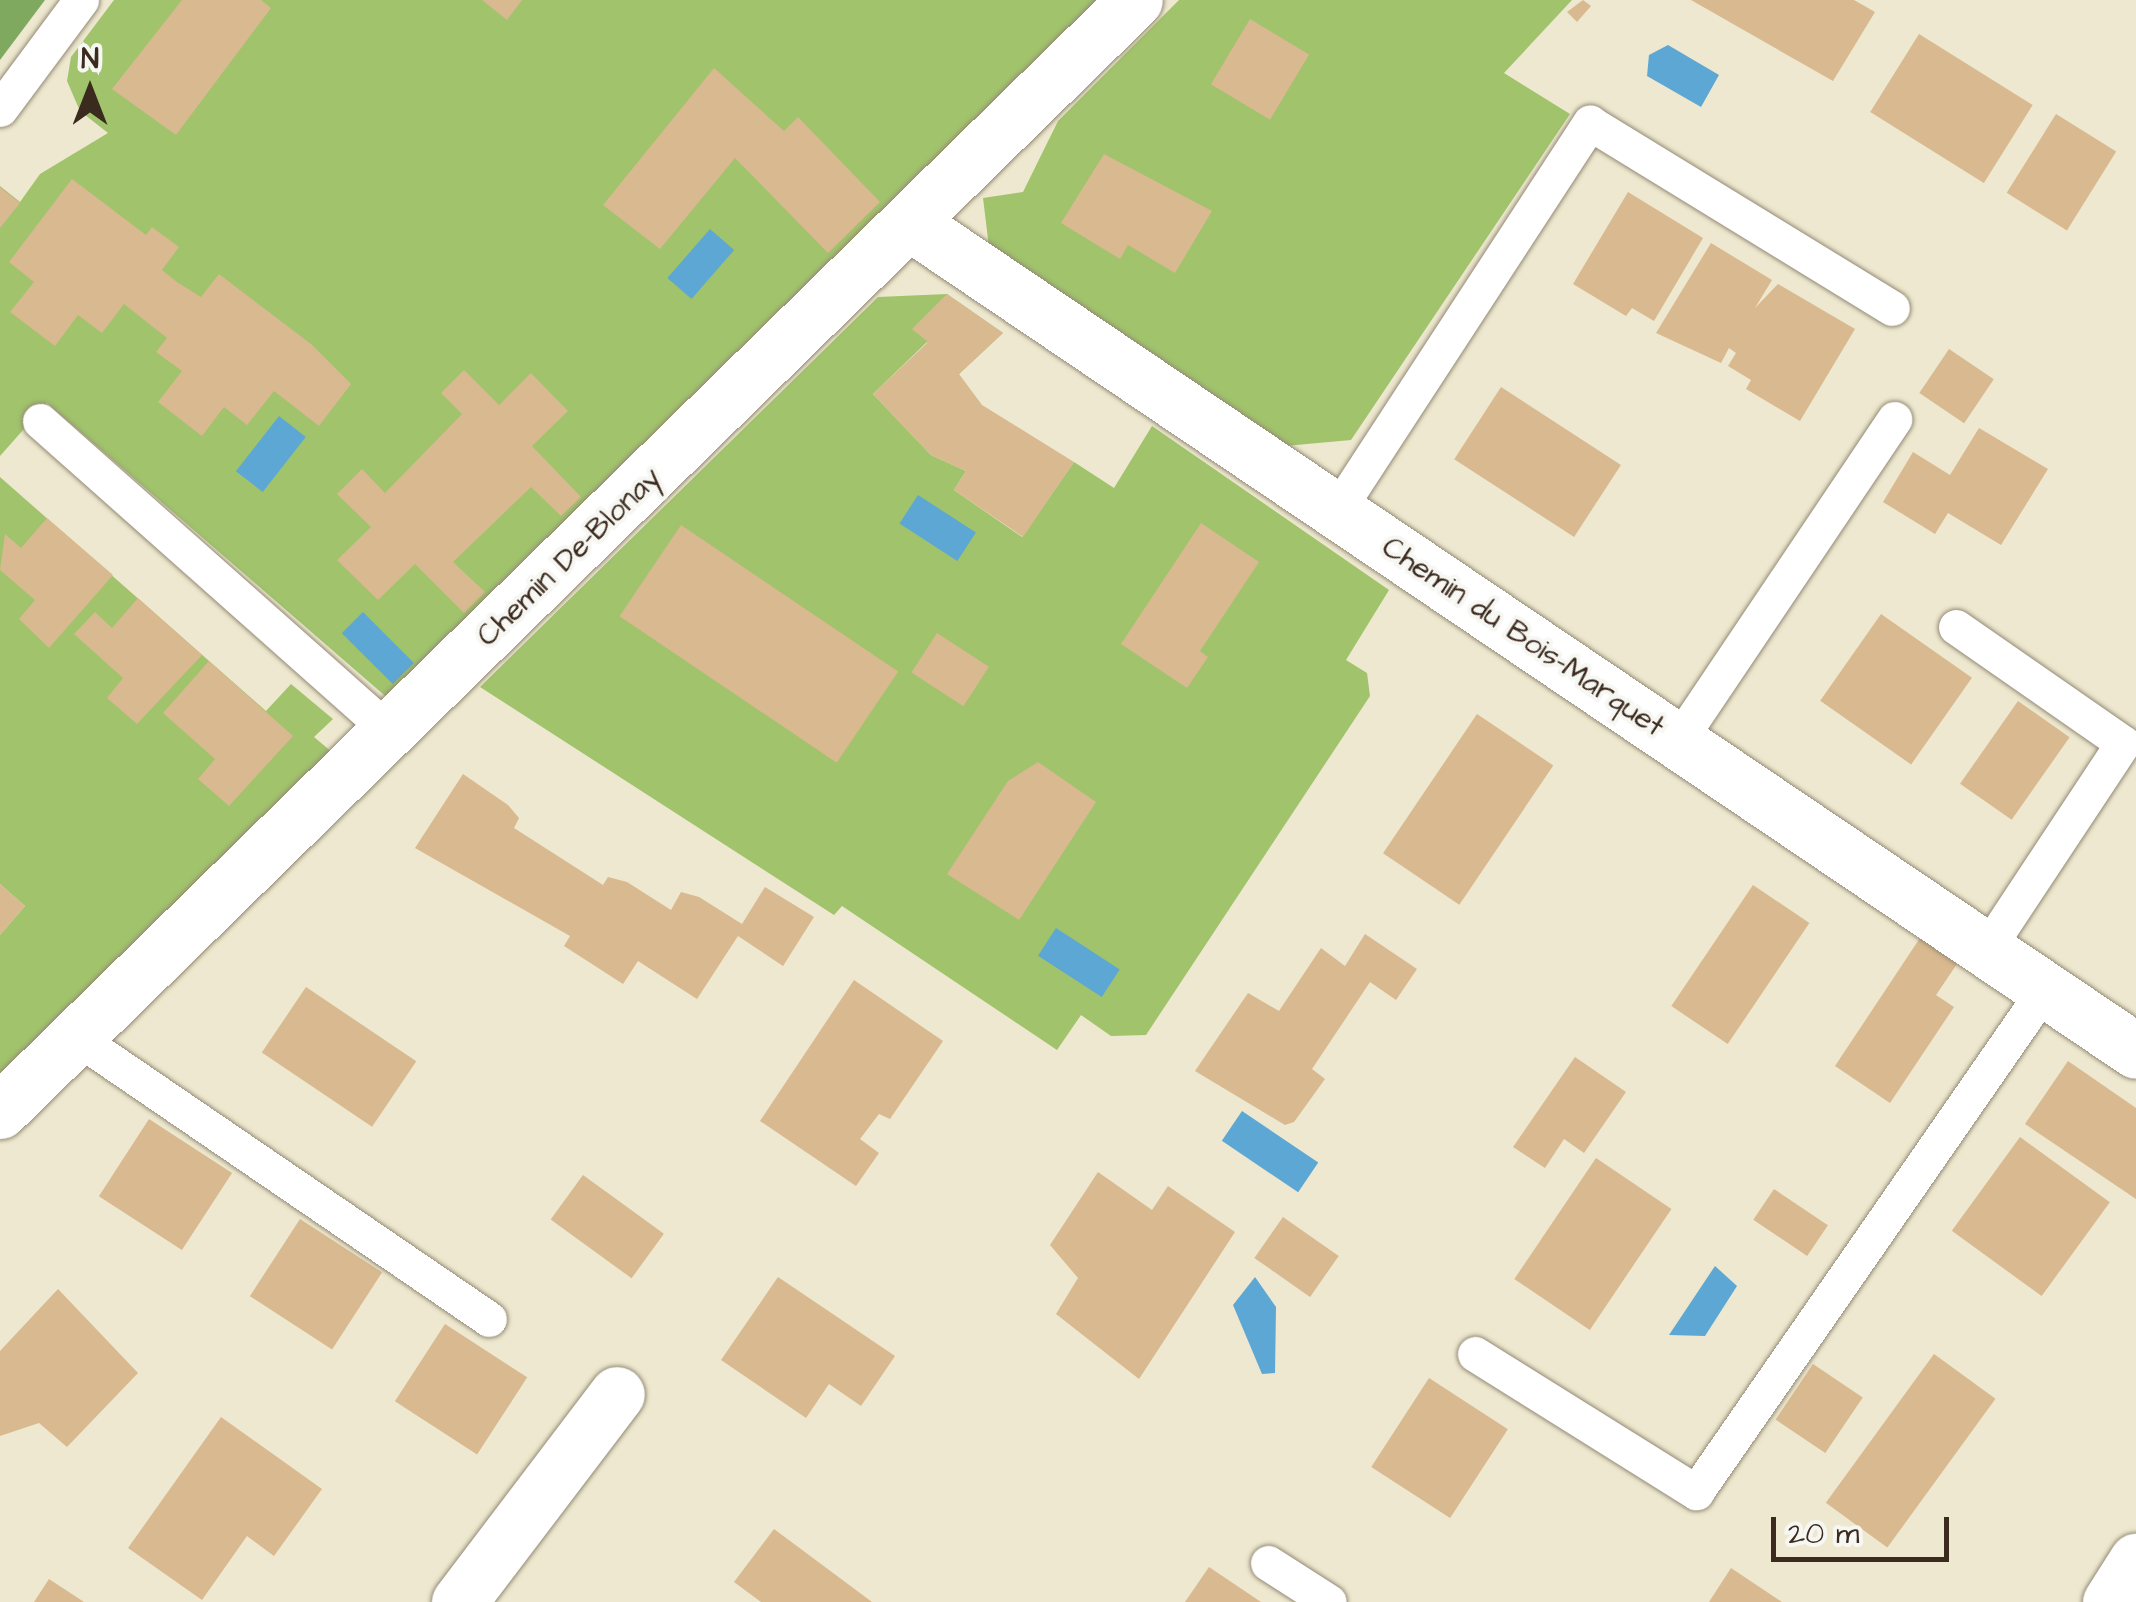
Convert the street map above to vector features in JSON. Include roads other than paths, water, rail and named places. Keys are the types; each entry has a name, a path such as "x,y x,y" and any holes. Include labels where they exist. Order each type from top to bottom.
{"street":[{"name":"Chemin De-Blonay","path":"0,1111 1135,0"},
{"name":"Chemin du Bois-Marquet","path":"910,224 2136,1051"},
{"path":"459,1602 617,1394"},
{"path":"2110,1602 2136,1562"}],"lane":[{"path":"0,109 81,0"},
{"path":"1336,512 1590,123 1892,308"},
{"path":"1678,742 1894,419"},
{"path":"40,421 390,732"},
{"path":"1956,627 2122,744 1986,950"},
{"path":"1475,1354 1696,1492 2045,989"},
{"path":"76,1036 489,1319"},
{"path":"1268,1562 1329,1602"}],"water":[{"path":"1668,45 1719,75 1701,107 1647,76 1649,55"},
{"path":"710,229 734,250 692,299 667,278"},
{"path":"279,416 306,437 263,492 236,471"},
{"path":"918,495 976,533 957,561 899,524"},
{"path":"363,612 414,663 393,684 342,633"},
{"path":"1056,928 1120,969 1102,997 1038,956"},
{"path":"1242,1111 1318,1162 1298,1192 1222,1141"},
{"path":"1715,1266 1737,1286 1705,1336 1669,1335"},
{"path":"1255,1277 1276,1307 1275,1373 1262,1374 1233,1305"}]}
